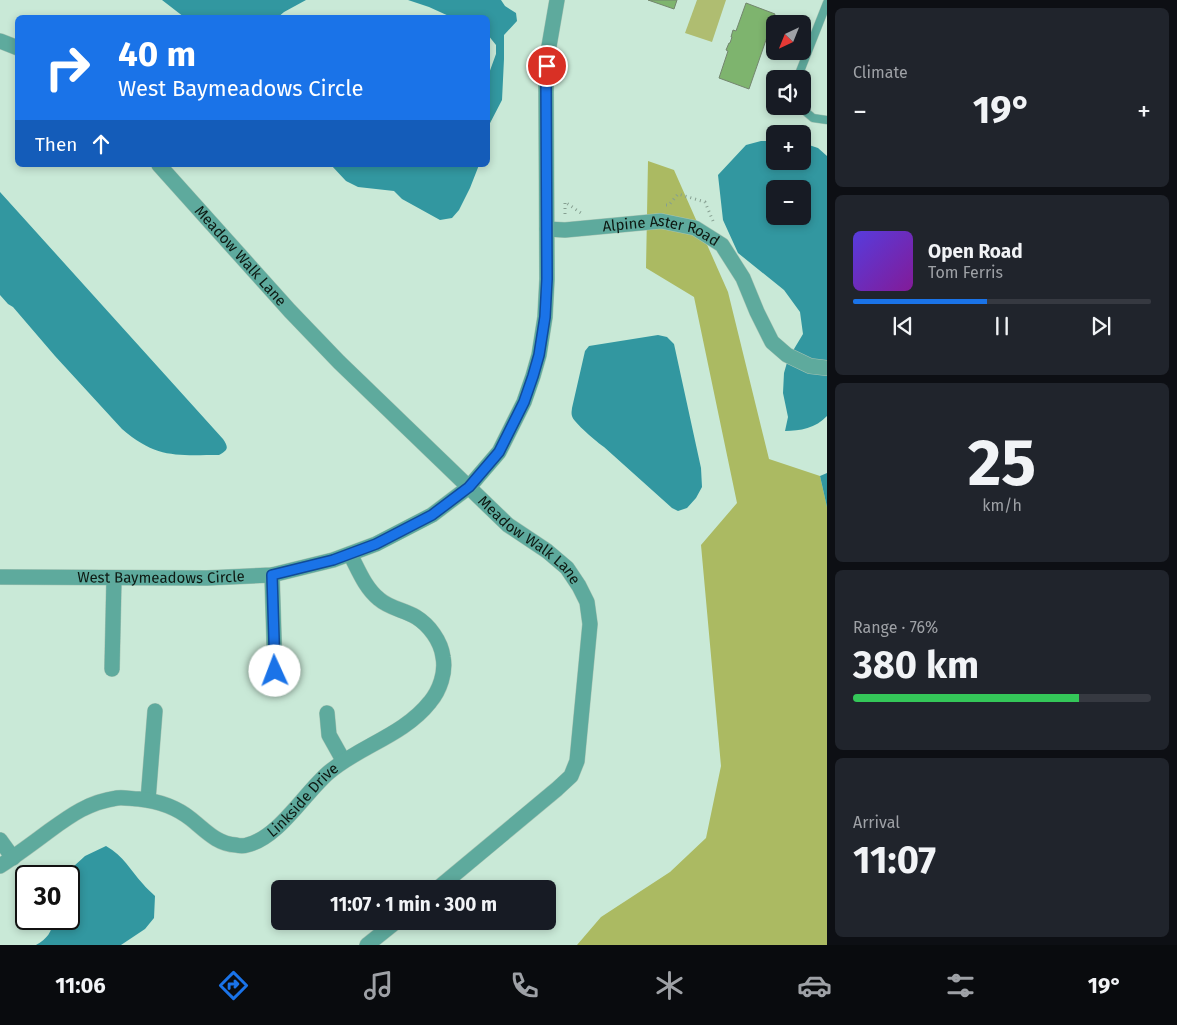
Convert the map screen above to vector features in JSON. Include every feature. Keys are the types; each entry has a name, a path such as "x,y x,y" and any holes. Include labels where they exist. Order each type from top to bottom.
{"street":[{"name":"West Baymeadows Circle","path":"0,577 207,578 272,575 316,565 376,544 432,515 469,487 499,452 524,402 539,355 545,317 547,279 546,80 548,52 558,0"},
{"path":"0,41 15,47"},
{"name":"Meadow Walk Lane","path":"161,167 290,311 340,362 508,525 547,551 567,568 580,586 587,602 590,624 577,761 571,776 448,880"},
{"name":"Alpine Aster Road","path":"547,229 565,230 661,221 695,228 722,245 743,278 772,342 787,355 810,366 827,368"},
{"name":"Linkside Drive","path":"6,862 77,811 118,798 163,803 191,819 216,840 229,845 245,846 259,842 272,832 326,774 343,760 396,732 416,716 430,702 440,687 444,672 444,657 439,643 430,630 417,618 378,598 370,589 350,554"},
{"path":"272,575 275,671"},
{"path":"112,669 114,578"},
{"path":"148,800 155,711"},
{"path":"326,712 329,735 343,760"},
{"path":"0,840 6,862"},
{"path":"367,945 386,930"}],"lane":[{"path":"801,70 827,3"},
{"path":"810,115 813,118 827,120"}],"green space":[{"path":"697,0 726,0 712,42 685,33"},
{"path":"648,161 674,170 728,292 769,459 820,476 827,507 827,945 577,945 601,917 670,872 706,838 721,766 701,545 737,503 694,297 646,268"}],"water":[{"path":"162,0 306,0 280,15 181,15"},
{"path":"408,0 501,0 505,6 516,13 517,21 504,35 502,100 490,123 490,70 496,54 496,45 490,38 490,15 447,15"},
{"path":"761,141 766,141 766,170 811,170 811,146 818,148 827,156 827,416 813,426 785,431 788,417 783,393 784,373 788,359 803,334 800,312 784,290 738,253 723,220 718,175 746,145"},
{"path":"333,167 478,167 459,210 452,218 440,220 402,199 394,191 358,187 346,181"},
{"path":"0,192 223,439 227,447 224,452 219,455 179,455 157,450 134,439 122,429 13,307 0,295"},
{"path":"658,335 667,337 674,344 701,468 702,487 696,498 687,508 678,511 672,508 586,432 573,419 572,414 585,351 589,346"},
{"path":"827,473 827,507 820,476"},
{"path":"106,846 112,850 155,896 154,918 145,929 121,945 36,945 51,930 80,930 80,865 75,865 85,856"}],"building":[{"path":"648,0 677,0 674,9"},
{"path":"746,3 775,14 766,15 766,40 749,89 719,78 733,30 736,31"}],"route":[{"path":"275,671 272,575 316,565 350,554 376,544 432,515 469,487 499,452 524,402 539,355 546,306 547,66"}]}
